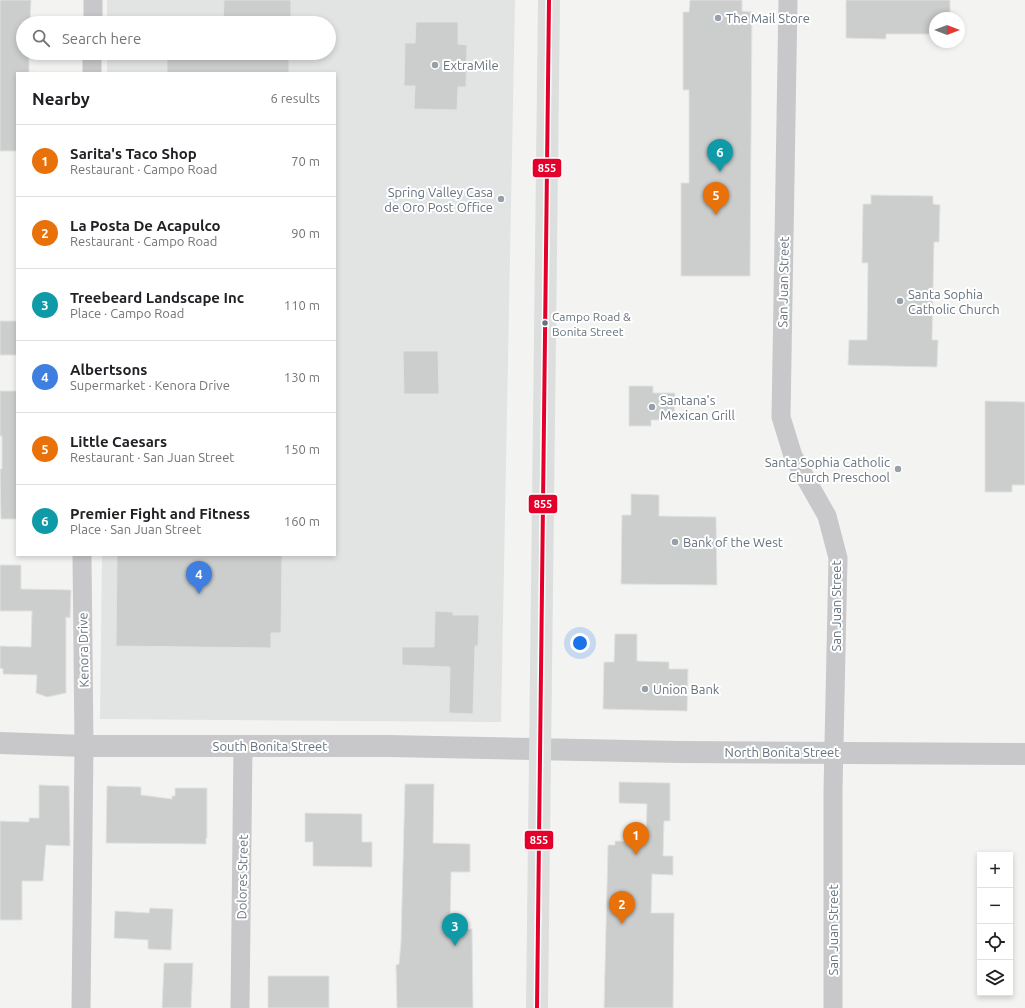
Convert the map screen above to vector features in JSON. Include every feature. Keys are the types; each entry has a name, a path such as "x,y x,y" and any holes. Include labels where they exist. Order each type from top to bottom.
{"main road":[{"path":"537,1008 549,0"}],"street":[{"path":"92,16 93,0"},
{"name":"San Juan Street","path":"788,0 781,417 793,456 827,516 838,558 834,752 833,1008"},
{"path":"92,60 92,72"},
{"name":"Kenora Drive","path":"81,1008 84,746 82,556"},
{"name":"South Bonita Street","path":"0,743 84,746 389,746 540,748"},
{"name":"Dolores Street","path":"240,1008 243,746"},
{"name":"North Bonita Street","path":"540,748 680,752 1025,754"}],"shaded area":[{"path":"107,0 515,0 501,722 100,719 102,556 336,556 336,72 107,72 107,60 336,60 336,16 107,16"}],"building":[{"path":"0,0 31,0 30,16 16,16 16,60 29,60 29,72 16,72 16,151 0,151"},
{"path":"224,0 291,0 291,16 223,16"},
{"path":"690,0 742,0 742,11 752,12 750,276 681,276 681,183 689,183 689,90 683,90 683,12 689,12"},
{"path":"846,0 950,0 950,12 929,12 929,34 886,34 886,39 846,38"},
{"path":"416,22 458,22 458,44 467,45 466,87 458,87 457,110 414,109 415,86 404,86 405,43 415,43"},
{"path":"167,60 289,60 289,72 167,72"},
{"name":"Santa Sophia Catholic Church","path":"871,195 933,196 933,204 940,205 939,242 934,242 932,340 938,340 937,367 848,365 849,340 867,340 868,263 862,263 863,204 871,204"},
{"path":"0,321 16,321 16,355 0,355"},
{"path":"403,351 438,351 439,394 404,394"},
{"name":"Santana's Mexican Grill","path":"629,386 653,386 653,393 675,393 674,420 651,420 651,426 629,426"},
{"path":"0,391 16,391 16,519 1,519 0,469 2,469 2,436 0,436"},
{"path":"985,401 1025,402 1025,485 1012,485 1012,492 985,492"},
{"name":"Bank of the West","path":"631,494 659,495 659,516 716,517 717,585 621,584 622,515 631,515"},
{"path":"117,556 282,556 281,633 271,633 271,648 116,646"},
{"path":"0,565 21,565 21,589 71,590 70,618 66,617 66,693 47,697 36,693 37,675 3,674 3,669 0,668 0,646 31,647 32,611 0,611"},
{"path":"435,611 453,612 453,615 479,615 478,646 475,646 473,714 449,713 450,667 402,665 402,647 434,647"},
{"name":"Union Bank","path":"615,634 637,634 637,661 669,662 669,669 688,669 687,711 603,709 604,662 614,662"},
{"path":"619,782 670,783 670,821 664,821 663,856 673,856 673,875 652,874 651,913 674,913 673,1008 604,1008 608,845 615,845 615,841 646,842 647,804 619,803"},
{"path":"405,784 434,784 433,843 470,844 470,872 451,872 450,929 472,929 473,1008 397,1008 396,965 399,964 401,942"},
{"path":"39,785 69,786 70,846 46,845 43,881 22,881 22,920 0,920 0,821 29,822 29,818 39,818"},
{"path":"107,786 141,787 141,795 172,799 172,796 175,796 175,788 207,788 206,844 106,843"},
{"path":"305,813 362,814 362,842 372,842 372,867 313,866 313,842 305,842"},
{"path":"150,908 173,909 171,950 148,949 148,940 114,938 115,911 149,913"},
{"path":"164,963 193,963 191,1008 162,1008"},
{"path":"268,976 329,976 329,1008 268,1008"}],"transit line":[{"name":"855","path":"537,1008 549,0"}],"place":[{"name":"The Mail Store","path":"718,18"},
{"name":"ExtraMile","path":"435,65"},
{"name":"Premier Fight and Fitness","path":"720,172"},
{"name":"Spring Valley Casa de Oro Post Office","path":"501,199"},
{"name":"Little Caesars","path":"716,215"},
{"name":"Santa Sophia Catholic Church","path":"900,301"},
{"name":"Campo Road & Bonita Street","path":"545,323"},
{"name":"Santana's Mexican Grill","path":"652,407"},
{"name":"Santa Sophia Catholic Church Preschool","path":"898,469"},
{"name":"Bank of the West","path":"675,542"},
{"name":"Albertsons","path":"199,594"},
{"name":"Union Bank","path":"645,689"},
{"name":"Sarita's Taco Shop","path":"636,855"},
{"name":"La Posta De Acapulco","path":"622,924"},
{"name":"Treebeard Landscape Inc","path":"455,946"}]}
